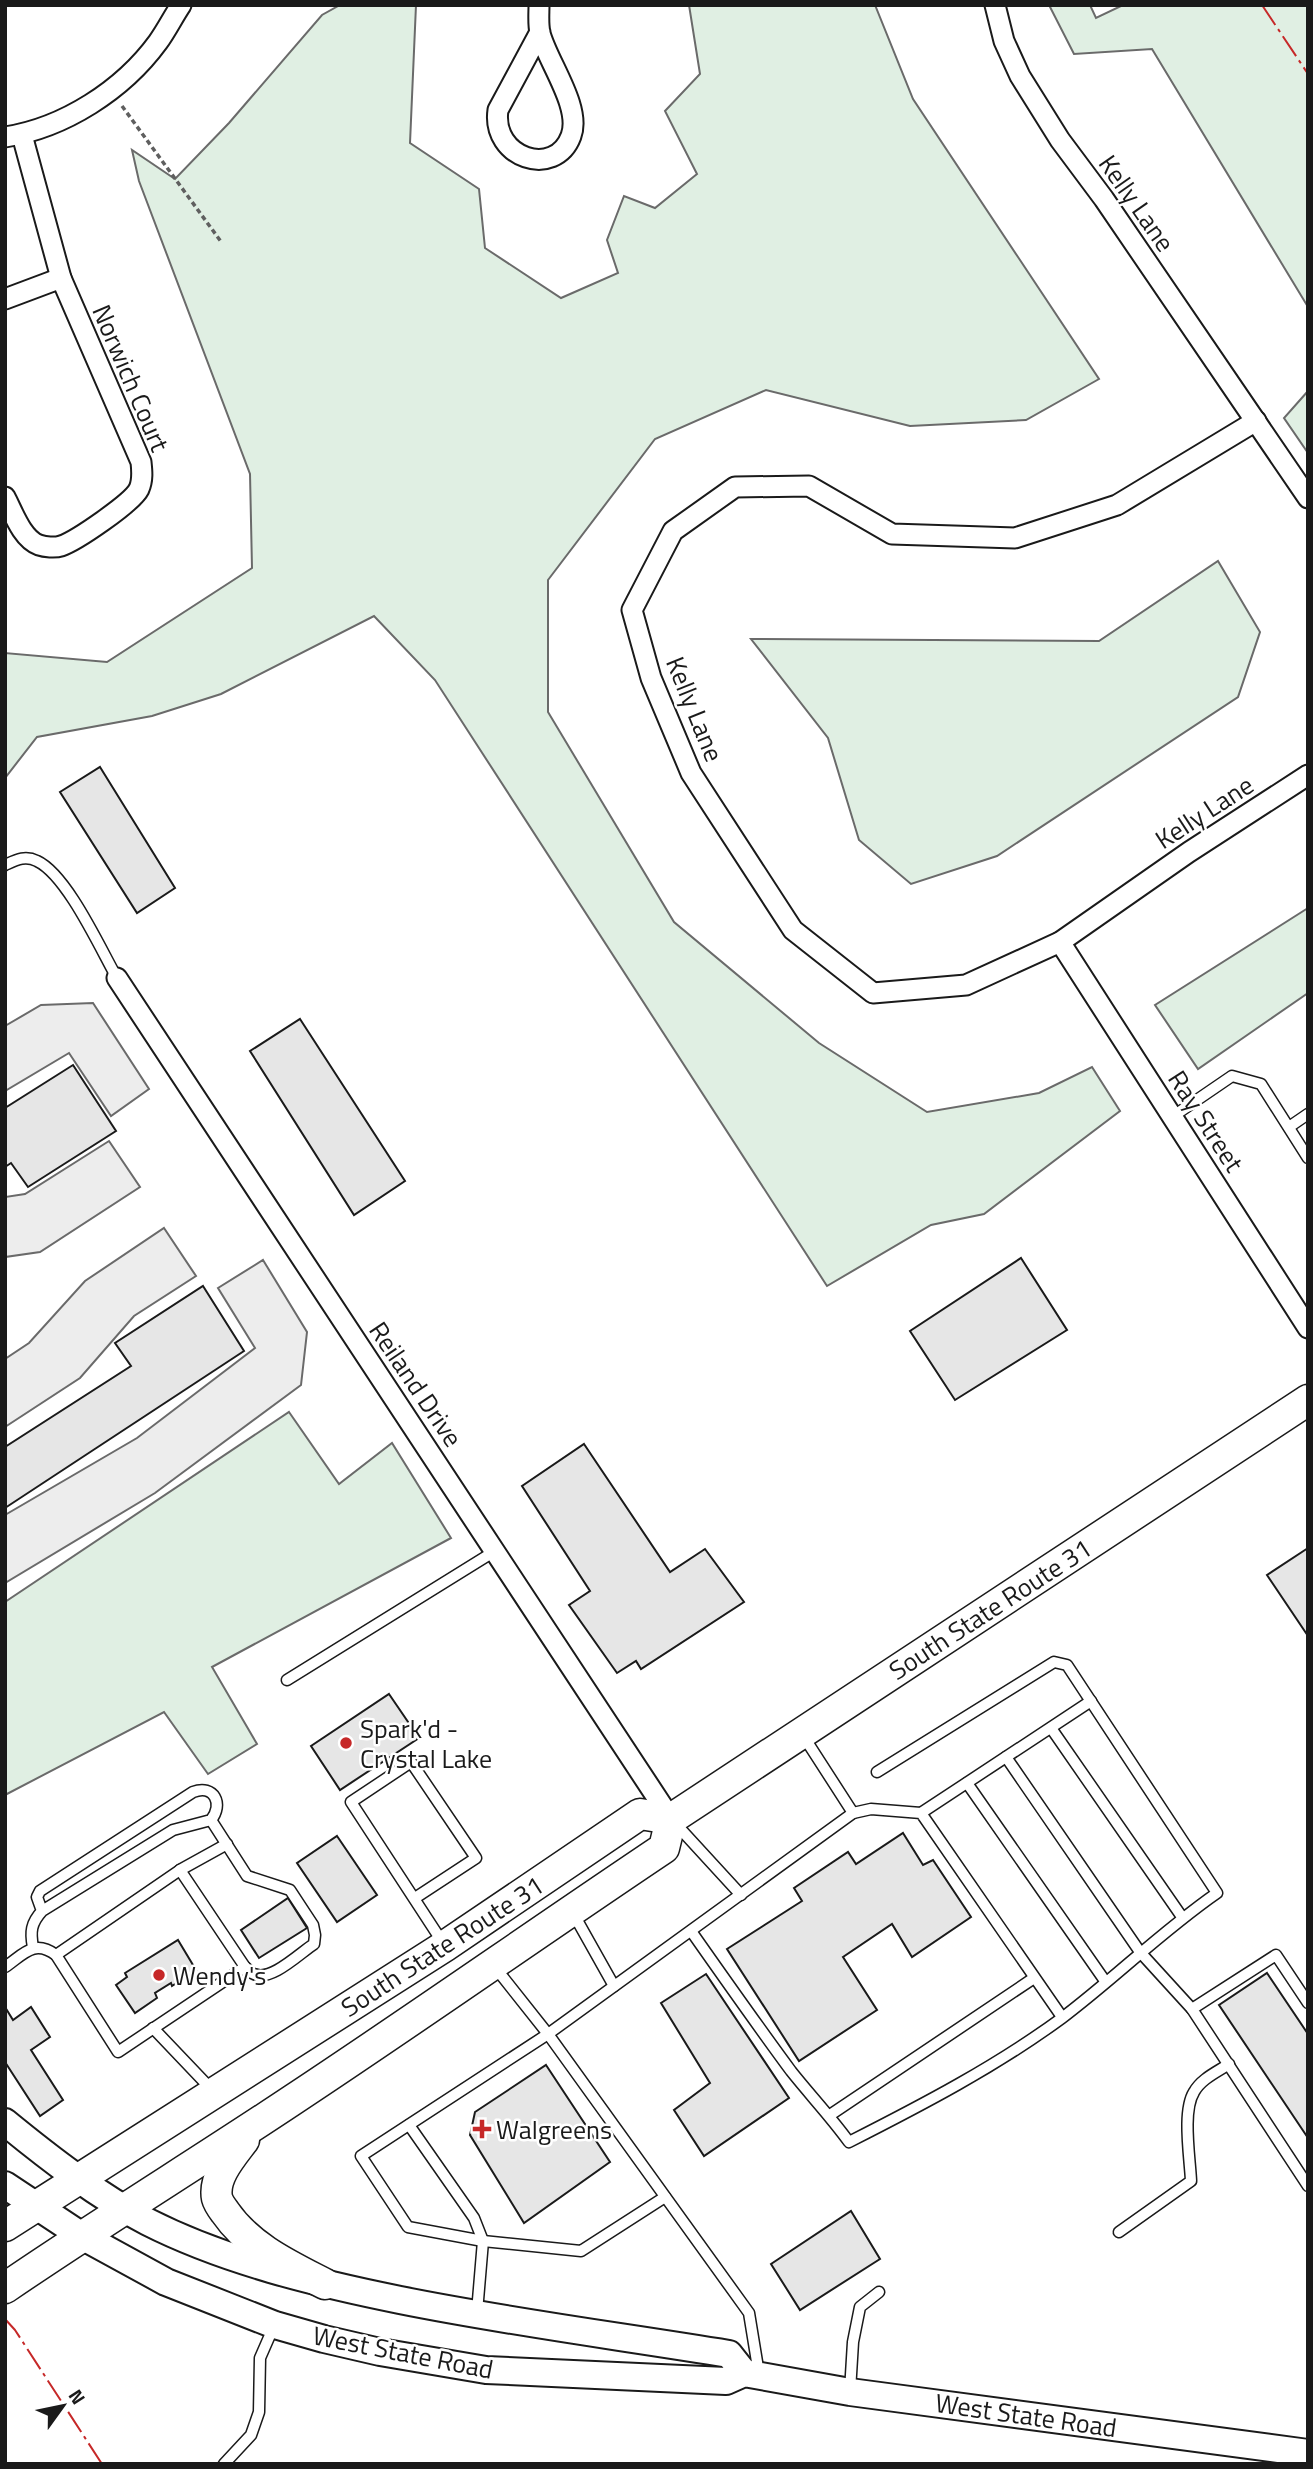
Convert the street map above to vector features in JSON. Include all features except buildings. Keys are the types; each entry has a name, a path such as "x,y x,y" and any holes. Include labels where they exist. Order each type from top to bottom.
{"main road":[{"name":"South State Route 31","path":"5,2226 445,1946 640,1814 671,1819 1308,1400"},
{"name":"South State Route 31","path":"269,2116 664,1849 671,1819"},
{"path":"5,2288 82,2235 127,2209 269,2116"},
{"path":"269,2116 244,2140 229,2160 218,2181 217,2198 234,2225 256,2244 281,2262 325,2284"},
{"name":"West State Road","path":"5,2122 127,2209 193,2241 325,2284 477,2315 729,2354 751,2374"},
{"name":"West State Road","path":"5,2185 82,2235 166,2282 275,2325 380,2352 486,2370 726,2381 751,2374 850,2392 1308,2453"}],"street":[{"path":"14,136 65,118 110,90 150,52 181,5"},
{"path":"539,5 540,32 570,108 573,126 569,139 556,153 530,159 515,153 504,141 497,119 498,110 540,32"},
{"name":"Kelly Lane","path":"995,5 1004,41 1020,76 1060,140 1104,199 1308,498"},
{"name":"Norwich Court","path":"5,497 32,541 40,546 58,547 127,504 139,490 141,481 141,462 61,278 14,136"},
{"path":"5,299 61,278"},
{"name":"Kelly Lane","path":"1256,421 1117,505 1015,538 892,534 809,486 735,488 673,531 632,610 651,678 691,774 793,930 873,993 966,985 1060,942 1189,852 1308,775"},
{"name":"Ray Street","path":"1060,942 1308,1328"},
{"name":"Reiland Drive","path":"117,978 671,1819"}],"lane":[{"path":"5,864 21,858 37,861 61,881 117,978"},
{"path":"1172,1117 1232,1076 1261,1084 1308,1158"},
{"path":"1289,1127 1308,1114"},
{"path":"287,1679 496,1551"},
{"path":"691,1931 760,2030 849,2142 947,2092 1062,2018 1182,1917 1217,1893 1067,1665 1054,1662 877,1772"},
{"path":"665,2197 581,2252 483,2241 408,2227 361,2156 548,2034 853,1813 871,1809 921,1814 1091,1701"},
{"path":"1051,1728 1182,1917"},
{"path":"802,1733 853,1813"},
{"path":"1006,1757 1140,1952 1192,2008 1308,2186"},
{"path":"415,1898 476,1858 411,1762 351,1802 445,1946"},
{"path":"967,1783 1105,1981"},
{"path":"33,1947 30,1932 35,1919 42,1911 173,1830 211,1821 218,1808 217,1798 210,1791 201,1789 193,1792 40,1891 37,1897 42,1911"},
{"path":"921,1814 1062,2018"},
{"path":"671,1819 741,1895"},
{"path":"180,1870 245,1967 254,1975 265,1976 274,1972 313,1944 313,1925 289,1890 247,1876 211,1821"},
{"path":"56,1955 180,1870 227,1844"},
{"path":"572,1910 614,1986"},
{"path":"5,1967 33,1947 42,1947 56,1955 118,2052 245,1967"},
{"path":"1192,2008 1276,1955 1308,2003"},
{"path":"493,1965 548,2034 749,2313 751,2374"},
{"path":"830,2115 1034,1978"},
{"path":"153,2028 215,2093"},
{"path":"1119,2232 1191,2181 1188,2112 1192,2093 1203,2081 1228,2064"},
{"path":"409,2124 474,2218 483,2241 477,2315"},
{"path":"850,2392 853,2342 860,2307 879,2292"},
{"path":"223,2464 251,2435 259,2412 260,2358 275,2325"}],"path":[{"path":"110,90 222,243"}],"green space":[{"path":"340,5 416,5 410,143 479,189 485,248 561,298 618,273 607,240 624,196 655,208 697,174 665,111 700,74 689,5 875,5 913,99 1099,379 1026,420 910,426 766,390 655,439 548,580 548,712 674,922 819,1043 927,1112 1039,1093 1092,1067 1120,1111 984,1214 931,1225 827,1286 435,680 374,616 221,694 152,716 37,737 5,778 5,653 107,662 252,568 250,474 139,181 132,150 175,179 229,123 322,15"},
{"path":"1049,5 1090,5 1096,18 1123,5 1308,5 1308,307 1152,49 1074,54"},
{"path":"1308,391 1308,453 1284,418"},
{"path":"1218,561 1260,632 1238,697 997,856 911,884 859,840 828,738 751,639 1099,641"},
{"path":"1308,908 1308,993 1198,1069 1155,1005"},
{"path":"289,1412 339,1484 392,1443 451,1538 212,1667 257,1744 208,1774 164,1712 5,1795 5,1602"}],"shaded area":[{"path":"93,1003 149,1089 111,1116 69,1053 5,1091 5,1026 41,1005"},
{"path":"109,1141 140,1187 40,1252 5,1257 5,1197 25,1194"},
{"path":"164,1228 196,1276 134,1316 80,1378 5,1427 5,1359 29,1343 85,1281"},
{"path":"263,1260 307,1332 301,1385 155,1493 5,1583 5,1515 137,1438 255,1348 218,1288"}],"power":[{"path":"1262,5 1308,74"},
{"path":"5,2319 15,2330 102,2464"}],"place":[{"name":"Spark'd - Crystal Lake","path":"346,1743"},
{"name":"Wendy's","path":"159,1975"},
{"name":"Walgreens","path":"482,2129"}]}
